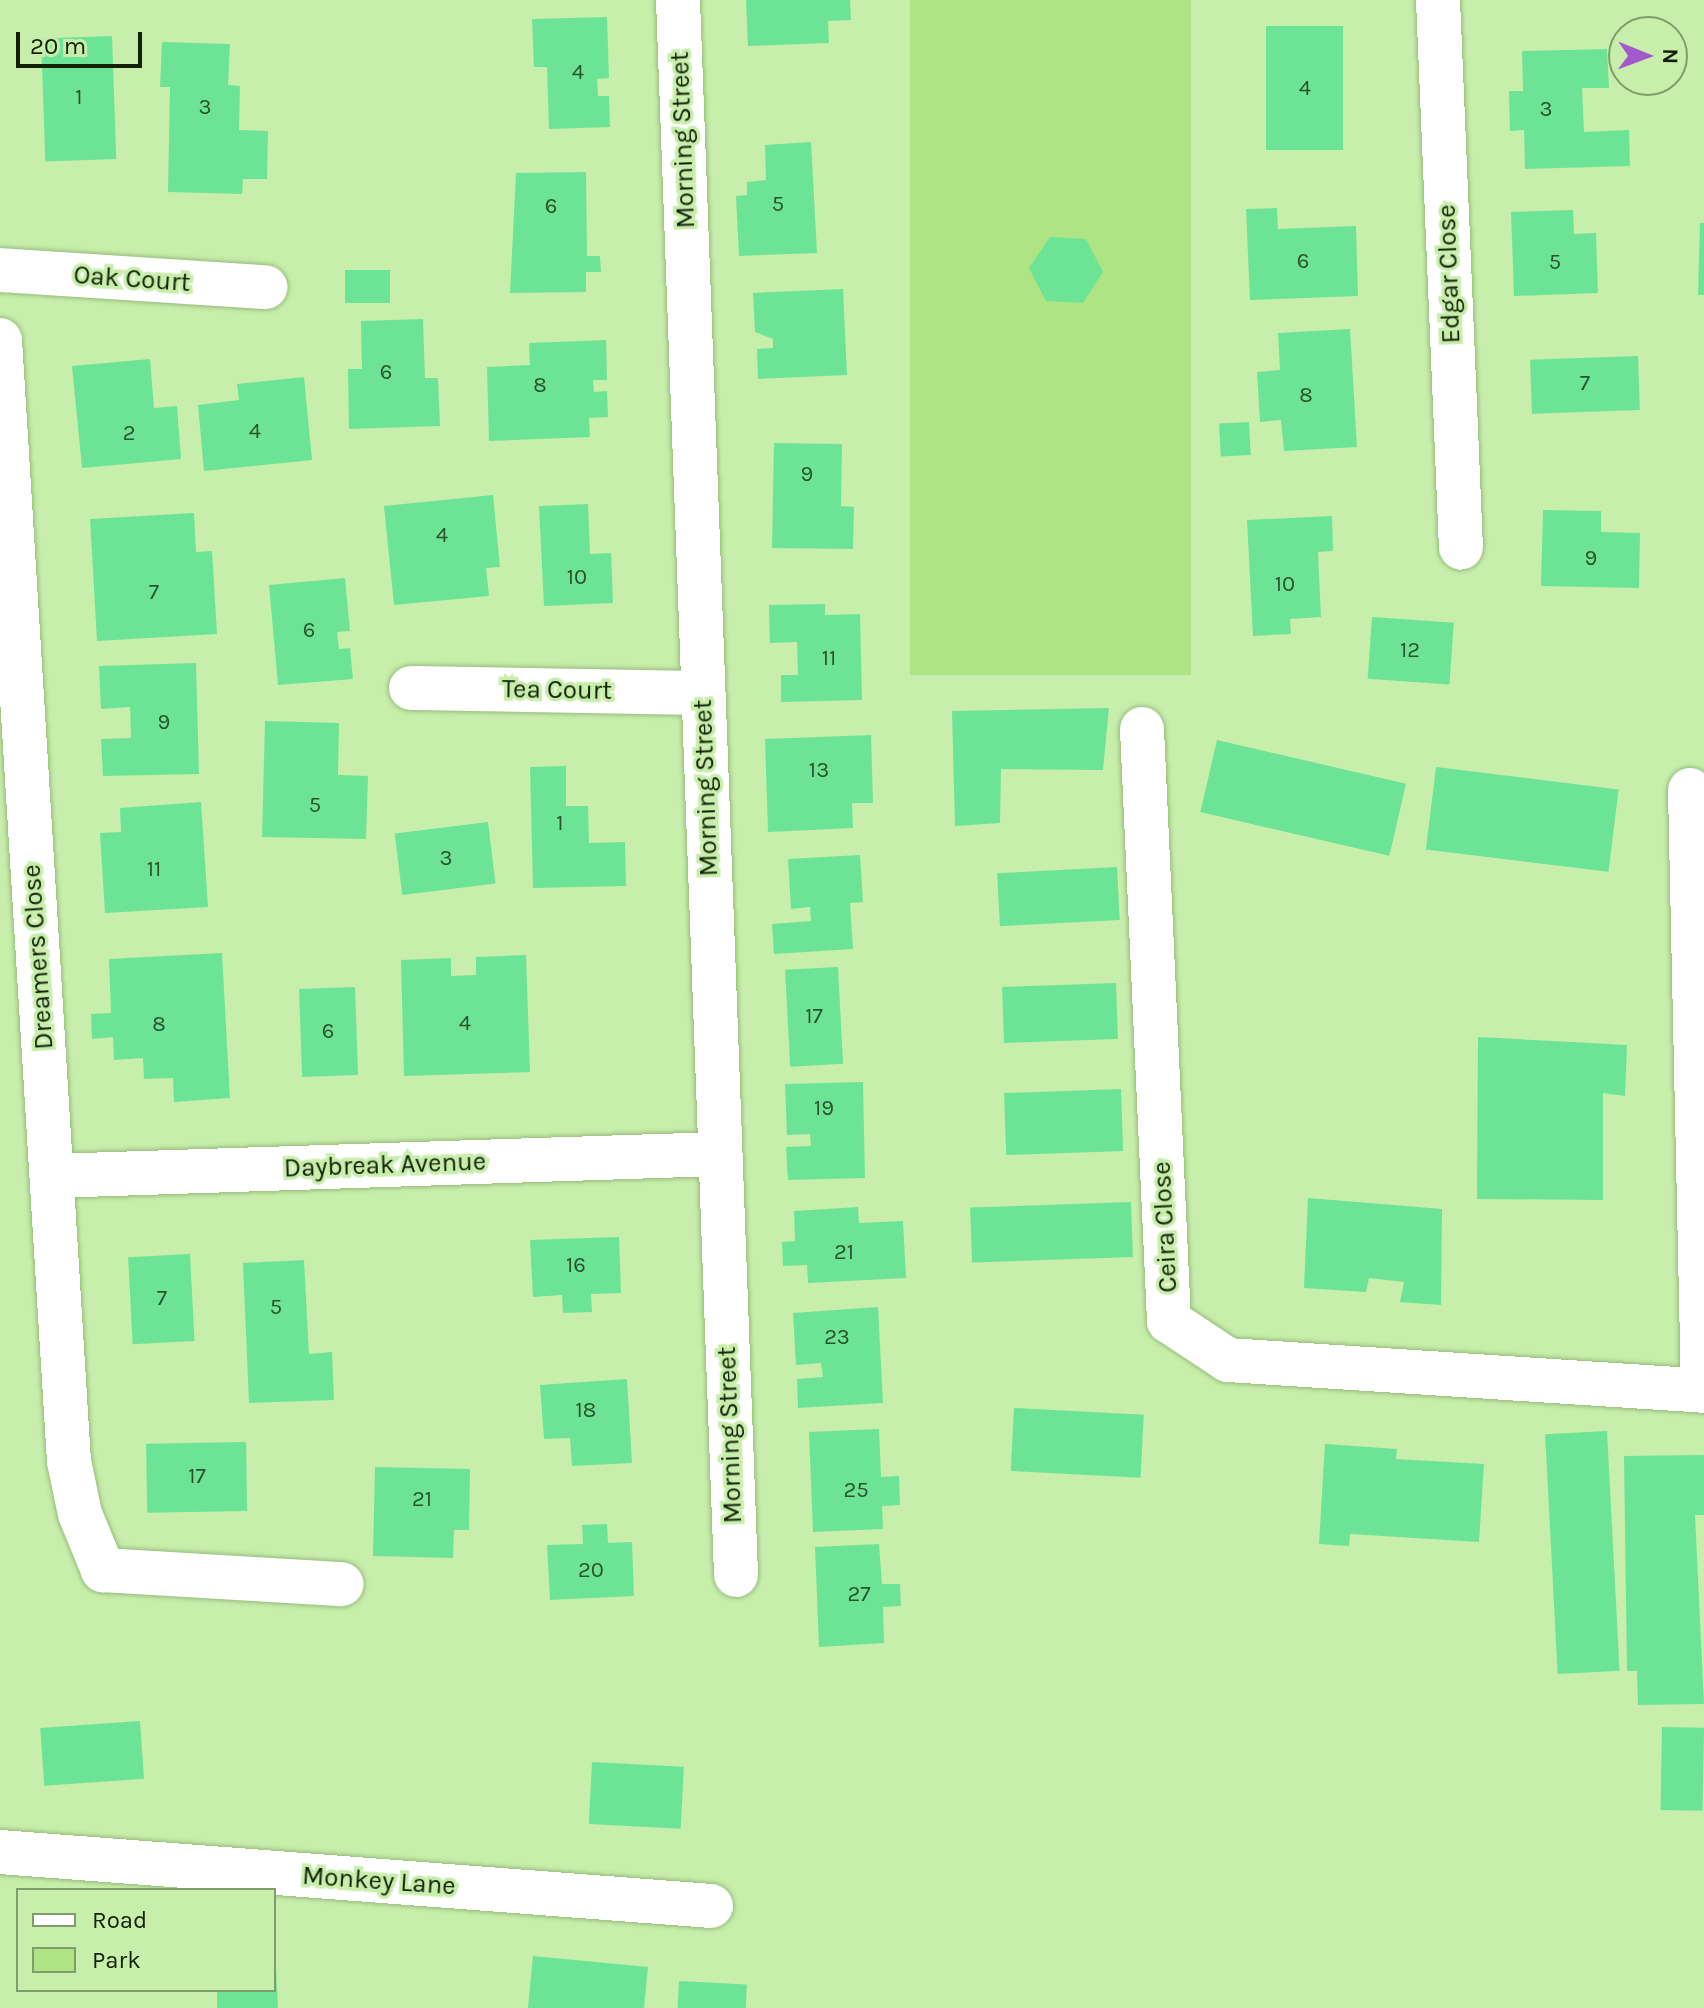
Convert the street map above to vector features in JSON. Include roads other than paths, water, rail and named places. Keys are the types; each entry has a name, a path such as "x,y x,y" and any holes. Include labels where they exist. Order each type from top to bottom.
{"street":[{"name":"Morning Street","path":"678,0 736,1575"},
{"name":"Edgar Close","path":"1438,0 1461,548"},
{"name":"Oak Court","path":"0,270 265,287"},
{"name":"Dreamers Close","path":"0,340 69,1461 103,1570 342,1584"},
{"name":"Tea Court","path":"411,688 703,693"},
{"name":"Ceira Close","path":"1142,729 1169,1321 1228,1360 1704,1391"},
{"path":"1690,790 1700,939 1704,1391"},
{"name":"Daybreak Avenue","path":"52,1176 719,1154"},
{"name":"Monkey Lane","path":"0,1852 711,1906"}]}
